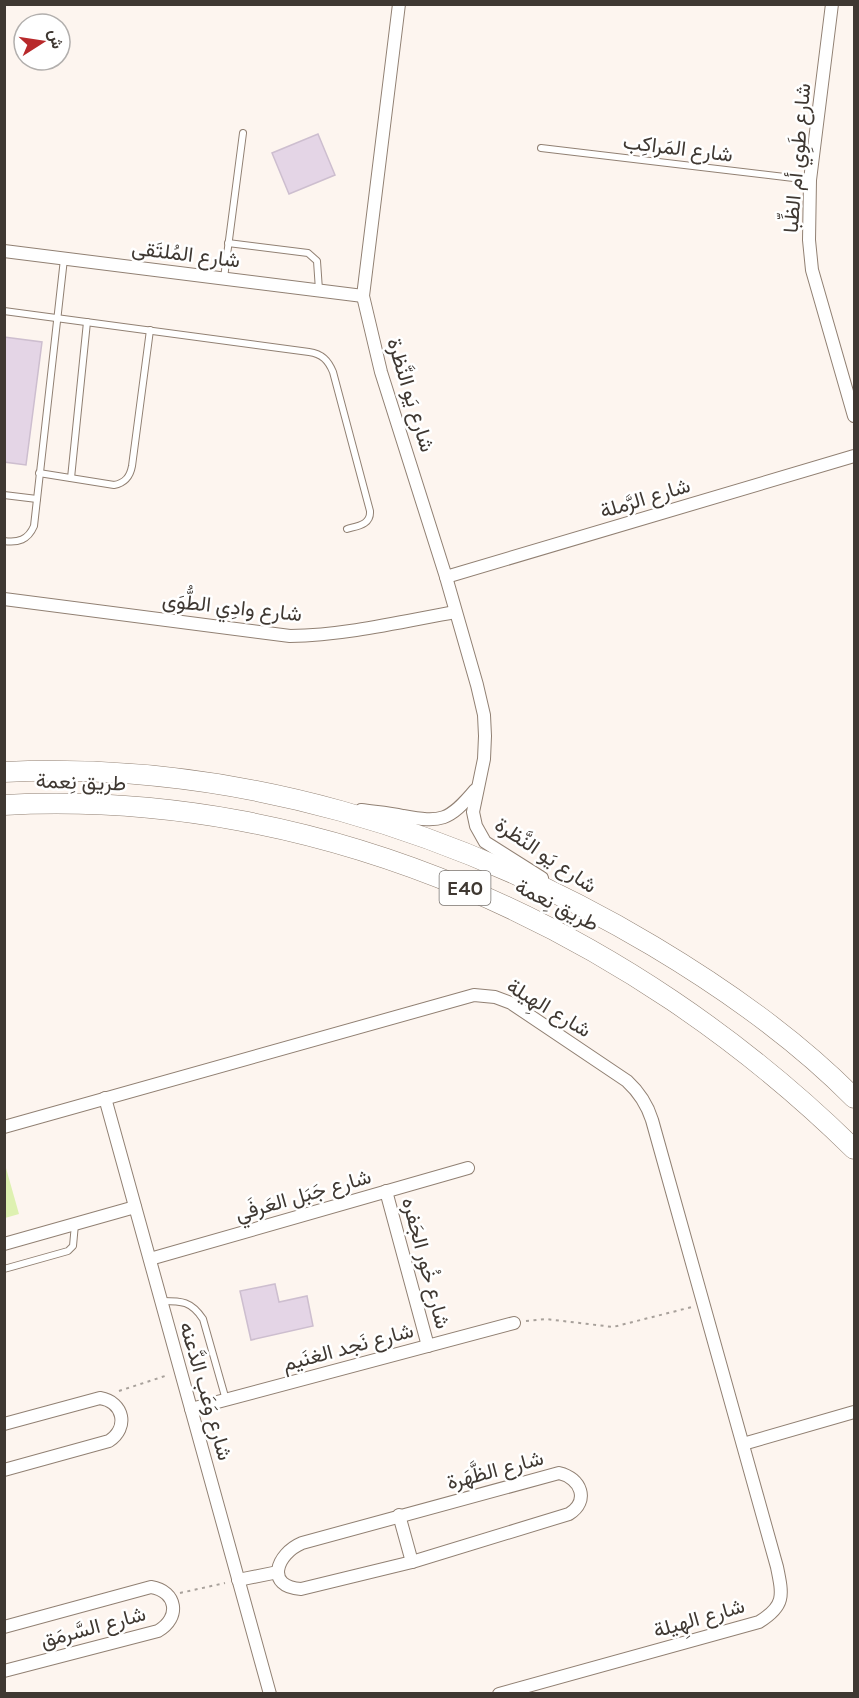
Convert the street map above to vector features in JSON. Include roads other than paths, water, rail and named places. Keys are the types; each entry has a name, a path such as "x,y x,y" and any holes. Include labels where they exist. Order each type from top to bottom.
{"main road":[{"name":"طريق نِعمة","path":"4,772 81,770 132,772 213,782 302,801 444,844 518,875 599,915 684,964 735,999 801,1050 855,1098"},
{"name":"طريق نِعمة","path":"4,805 53,804 132,808 210,816 255,824 387,859 472,891 514,909 585,945 675,1000 790,1088 855,1149"}],"street":[{"name":"شارع يَو النَّظرة","path":"399,4 363,296 381,372 446,577 484,715 486,736 484,759 473,812 476,826 485,842 599,915"},
{"name":"شارع طَوِي أم الظِّبا","path":"832,4 810,180 809,240 812,270 855,416"},
{"name":"شارع المُلتَقى","path":"4,251 363,296"},
{"name":"شارع الرَّملة","path":"446,577 855,456"},
{"name":"شارع وادِي الطُّوَى","path":"4,599 290,636 333,634 455,612"},
{"name":"شارع يَو النَّظرة","path":"302,801 433,820 454,812 476,789"},
{"name":"شارع الهِيلة","path":"4,1126 461,997 484,994 511,1004 627,1081 639,1092 650,1113 743,1444 781,1588 781,1599 773,1612 759,1622 499,1694"},
{"name":"شارع وَعَب الدَّعنه","path":"105,1098 270,1694"},
{"name":"شارع جَبَل العَرفَي","path":"150,1259 468,1168"},
{"name":"شارع خُور الجَفره","path":"386,1191 428,1346"},
{"path":"4,1244 135,1207"},
{"name":"شارع نَجد الغنَيم","path":"191,1409 514,1323"},
{"path":"4,1424 100,1398 111,1401 120,1410 122,1416 121,1428 109,1441 4,1470"},
{"path":"743,1444 855,1412"},
{"name":"شارع الظَّهَرة","path":"559,1473 568,1475 576,1481 581,1500 577,1509 569,1514 412,1562 301,1589 292,1589 284,1584 278,1572 285,1554 292,1548 399,1515 559,1473"},
{"path":"399,1515 412,1562"},
{"path":"238,1580 278,1572"},
{"name":"شارع السَّرمَق","path":"4,1627 145,1588 158,1588 169,1596 174,1609 170,1622 159,1631 4,1671"}],"lane":[{"path":"224,278 243,133"},
{"name":"شارع المَراكِب","path":"541,148 810,180"},
{"path":"228,243 308,253 317,261 319,291"},
{"path":"4,541 22,540 34,526 64,259"},
{"path":"4,311 314,352 328,362 333,372 370,515 366,522 347,529"},
{"path":"71,478 87,322"},
{"path":"39,473 114,485 128,477 132,466 150,330"},
{"path":"4,495 37,499"},
{"path":"4,1269 68,1251 73,1246 75,1224"},
{"path":"161,1301 180,1301 197,1310 203,1319 226,1400"}]}
